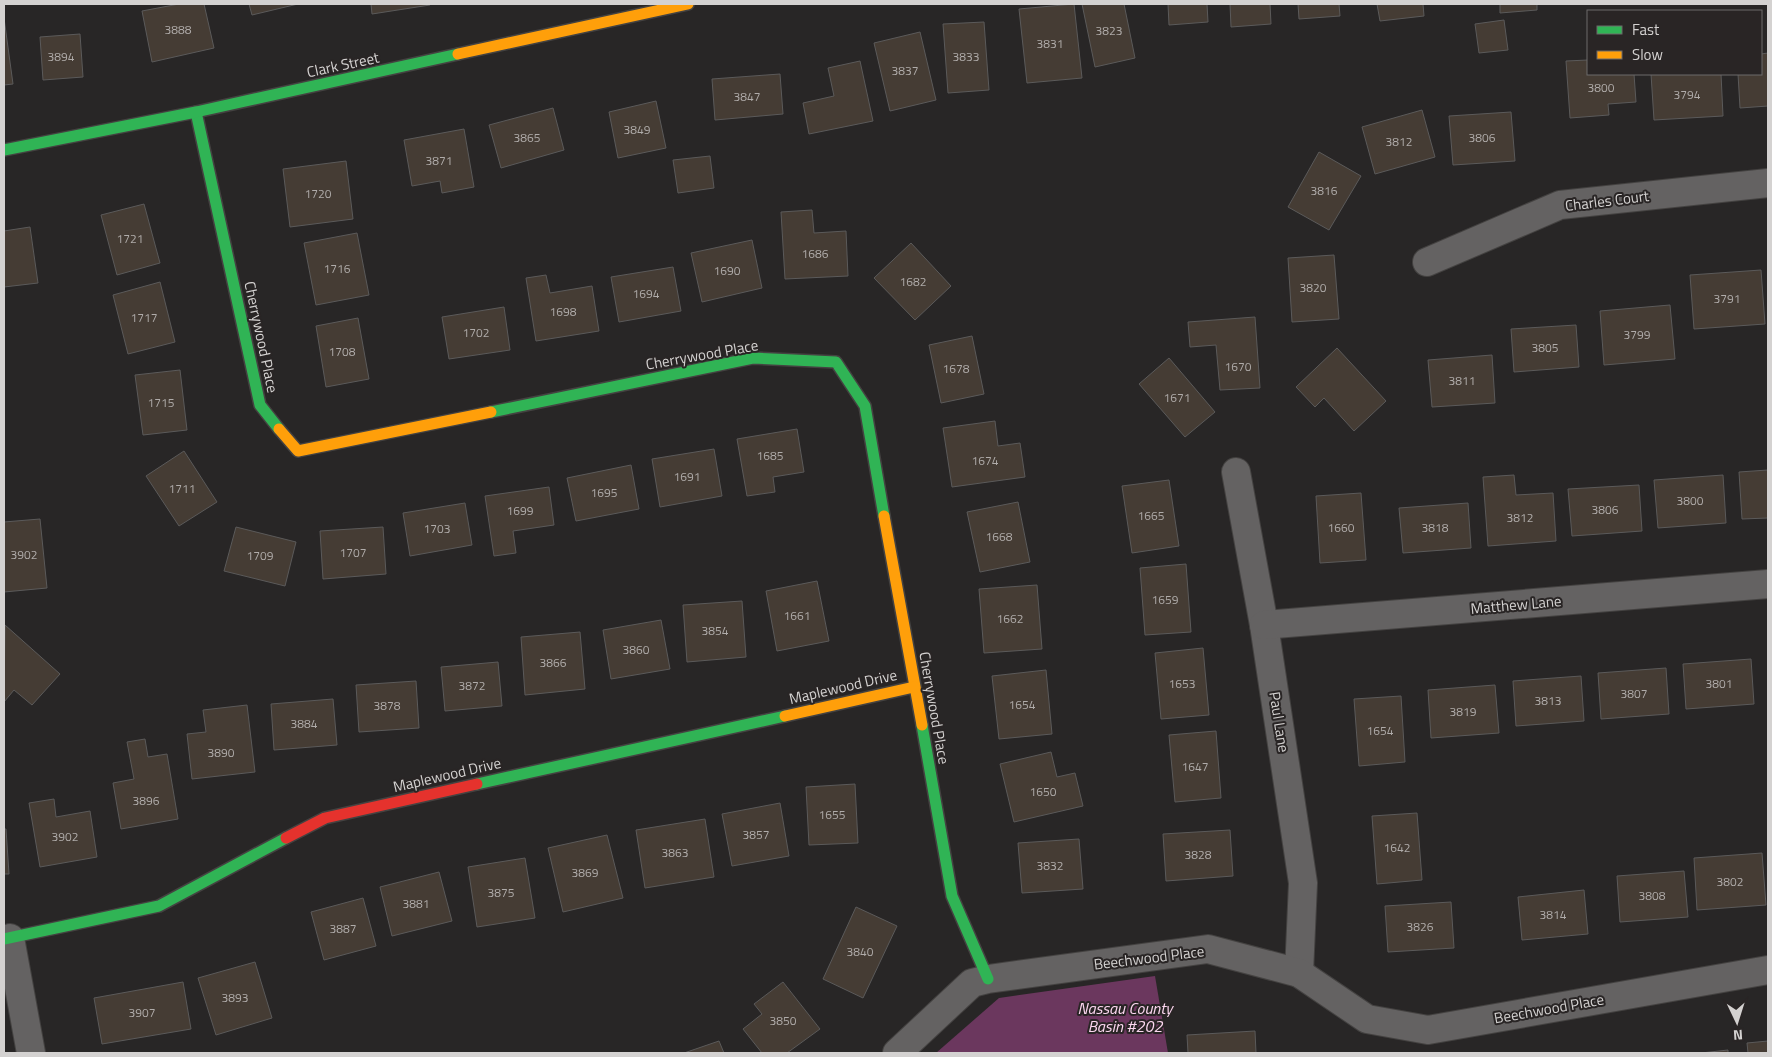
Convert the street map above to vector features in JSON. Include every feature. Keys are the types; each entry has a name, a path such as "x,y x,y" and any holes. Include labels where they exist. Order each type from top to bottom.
{"street":[{"name":"Clark Street","path":"4,150 196,112 688,4"},
{"name":"Cherrywood Place","path":"196,112 260,405 298,451 753,358 836,362 865,406 952,896 988,979"},
{"name":"Charles Court","path":"1427,262 1560,205 1768,183"},
{"name":"Paul Lane","path":"1236,472 1264,625 1303,883 1299,973"},
{"name":"Matthew Lane","path":"1264,625 1768,584"},
{"name":"Maplewood Drive","path":"7,938 160,906 325,818 914,687"},
{"path":"7,938 31,1053"},
{"name":"Beechwood Place","path":"897,1053 972,983 988,979 1208,949 1299,973 1367,1019 1428,1030 1768,970"}],"water":[{"name":"Nassau County Basin #202","path":"1155,976 1168,1053 936,1053 999,998"}],"building":[{"path":"179,4 204,4 214,48 152,62 142,11"},
{"path":"249,4 298,4 252,15"},
{"path":"371,4 429,4 430,5 372,14"},
{"path":"1074,4 1082,78 1027,83 1019,9"},
{"path":"1082,4 1124,4 1135,58 1095,67"},
{"path":"1168,4 1207,4 1208,22 1169,25"},
{"path":"1230,4 1270,4 1271,24 1231,27"},
{"path":"1298,4 1339,4 1340,16 1299,19"},
{"path":"1377,4 1423,4 1424,16 1380,21"},
{"path":"1500,4 1537,4 1537,10 1500,13"},
{"path":"4,18 13,84 4,85"},
{"path":"1504,20 1508,50 1479,53 1475,24"},
{"path":"984,22 989,90 948,93 943,24"},
{"path":"920,32 936,100 890,111 874,43"},
{"path":"80,34 83,77 43,80 40,37"},
{"path":"1768,53 1768,106 1740,108 1738,75 1762,75 1762,54"},
{"path":"1587,60 1587,75 1634,75 1636,102 1608,104 1609,115 1570,118 1566,61"},
{"path":"860,61 873,121 809,134 803,103 834,96 828,68"},
{"path":"780,74 783,114 715,120 712,79"},
{"path":"1651,75 1721,75 1723,116 1654,120"},
{"path":"656,101 666,148 618,158 609,112"},
{"path":"553,108 564,150 501,168 489,125"},
{"path":"1422,110 1435,157 1375,174 1362,127"},
{"path":"1511,112 1515,161 1453,165 1449,116"},
{"path":"464,129 474,187 442,193 440,181 412,186 404,140"},
{"path":"1319,152 1361,176 1329,230 1288,207"},
{"path":"710,156 714,188 678,193 673,160"},
{"path":"346,161 353,219 290,227 283,169"},
{"path":"144,204 160,263 117,275 101,215"},
{"path":"812,210 814,233 846,231 848,276 785,279 781,212"},
{"path":"30,227 38,283 4,287 4,231"},
{"path":"357,233 369,295 316,305 304,243"},
{"path":"752,240 762,288 702,302 691,253"},
{"path":"911,243 951,286 915,320 874,278"},
{"path":"1334,255 1339,319 1292,322 1288,258"},
{"path":"673,267 681,311 619,322 611,277"},
{"path":"1761,270 1765,324 1694,329 1690,275"},
{"path":"546,275 550,293 592,286 599,331 536,341 526,278"},
{"path":"160,282 175,342 128,354 113,295"},
{"path":"1670,305 1675,359 1604,365 1600,311"},
{"path":"504,307 510,350 449,359 442,317"},
{"path":"1255,317 1260,388 1220,390 1216,345 1190,347 1188,322"},
{"path":"358,318 369,379 326,387 316,326"},
{"path":"1576,325 1579,367 1514,372 1511,329"},
{"path":"972,336 984,394 941,403 929,345"},
{"path":"1337,348 1386,401 1354,431 1324,398 1315,407 1296,387"},
{"path":"1492,355 1495,403 1432,407 1428,360"},
{"path":"1169,358 1215,412 1185,437 1139,384"},
{"path":"180,370 187,430 143,435 135,375"},
{"path":"995,421 998,446 1020,443 1025,477 952,487 943,428"},
{"path":"797,429 804,472 773,477 775,492 747,496 737,439"},
{"path":"714,449 722,496 660,507 652,459"},
{"path":"184,451 217,502 179,526 146,476"},
{"path":"631,465 639,509 576,521 567,478"},
{"path":"1768,470 1768,518 1742,519 1739,472"},
{"path":"1514,475 1516,495 1553,493 1556,541 1488,546 1483,477"},
{"path":"1723,475 1726,523 1658,528 1654,480"},
{"path":"1169,480 1179,546 1132,553 1122,486"},
{"path":"1639,485 1642,531 1572,536 1568,489"},
{"path":"549,487 554,525 513,531 516,553 494,556 485,496"},
{"path":"1361,493 1366,560 1320,563 1316,496"},
{"path":"1018,502 1030,562 980,572 967,512"},
{"path":"465,503 472,545 410,556 403,513"},
{"path":"1468,503 1471,548 1403,553 1399,508"},
{"path":"40,519 47,588 4,592 4,522"},
{"path":"236,527 296,542 285,586 224,571"},
{"path":"383,527 386,574 323,579 320,531"},
{"path":"1186,564 1191,632 1145,635 1140,568"},
{"path":"817,581 829,641 777,651 766,591"},
{"path":"1037,585 1042,649 984,653 979,589"},
{"path":"742,601 746,657 687,662 683,605"},
{"path":"661,620 670,669 611,679 603,630"},
{"path":"5,625 60,674 32,705 14,690 4,702"},
{"path":"580,632 585,689 525,695 521,637"},
{"path":"1203,648 1209,715 1161,719 1155,653"},
{"path":"1751,659 1754,704 1686,709 1683,664"},
{"path":"498,662 502,706 445,711 441,667"},
{"path":"1666,668 1669,714 1601,719 1598,673"},
{"path":"1046,670 1052,734 999,739 992,676"},
{"path":"1581,676 1584,721 1516,726 1513,681"},
{"path":"416,681 419,728 359,732 356,685"},
{"path":"1495,685 1499,733 1431,738 1428,690"},
{"path":"1401,696 1405,762 1359,766 1354,699"},
{"path":"333,699 337,745 274,750 271,704"},
{"path":"247,705 255,772 192,779 187,734 206,732 203,710"},
{"path":"1216,731 1221,798 1175,802 1169,735"},
{"path":"145,739 148,757 167,754 178,819 121,829 113,783 134,779 127,742"},
{"path":"1051,752 1057,777 1075,773 1083,806 1014,822 1000,764"},
{"path":"855,784 858,843 809,845 806,787"},
{"path":"54,799 56,817 90,811 97,857 40,867 29,803"},
{"path":"780,803 789,856 732,866 722,814"},
{"path":"1417,813 1422,880 1377,884 1372,816"},
{"path":"705,819 714,877 645,888 636,830"},
{"path":"4,829 6,829 9,874 4,874"},
{"path":"1230,830 1233,876 1166,881 1163,834"},
{"path":"607,835 623,898 563,912 548,848"},
{"path":"1079,839 1083,889 1022,893 1018,843"},
{"path":"1762,853 1766,905 1697,910 1694,858"},
{"path":"525,858 535,918 477,927 468,867"},
{"path":"1684,871 1688,917 1620,922 1617,876"},
{"path":"439,872 452,921 392,936 380,887"},
{"path":"1584,890 1588,934 1522,940 1518,897"},
{"path":"363,898 376,946 324,960 311,912"},
{"path":"1451,902 1454,948 1388,952 1385,906"},
{"path":"856,907 897,926 863,998 823,979"},
{"path":"255,962 272,1018 216,1035 198,978"},
{"path":"183,982 191,1029 102,1044 94,998"},
{"path":"783,982 820,1029 787,1053 762,1053 743,1029 762,1014 754,1004"},
{"path":"1255,1031 1256,1053 1188,1053 1187,1035"},
{"path":"719,1041 724,1053 684,1053"},
{"path":"1768,1041 1768,1053 1748,1053 1747,1043"},
{"path":"1728,1050 1728,1053 1701,1053"}],"traffic: fast":[{"path":"4,150 196,112 458,54"},
{"path":"196,112 260,405 279,429"},
{"path":"491,412 753,358 836,362 865,406 884,516"},
{"path":"477,784 785,716"},
{"path":"922,725 952,896 988,979"},
{"path":"4,939 159,906 286,838"}],"traffic: slow":[{"path":"458,54 688,4"},
{"path":"279,429 298,451 491,412"},
{"path":"884,516 922,725"},
{"path":"785,716 914,687"}],"traffic: jam":[{"path":"286,838 325,818 477,784"}]}
